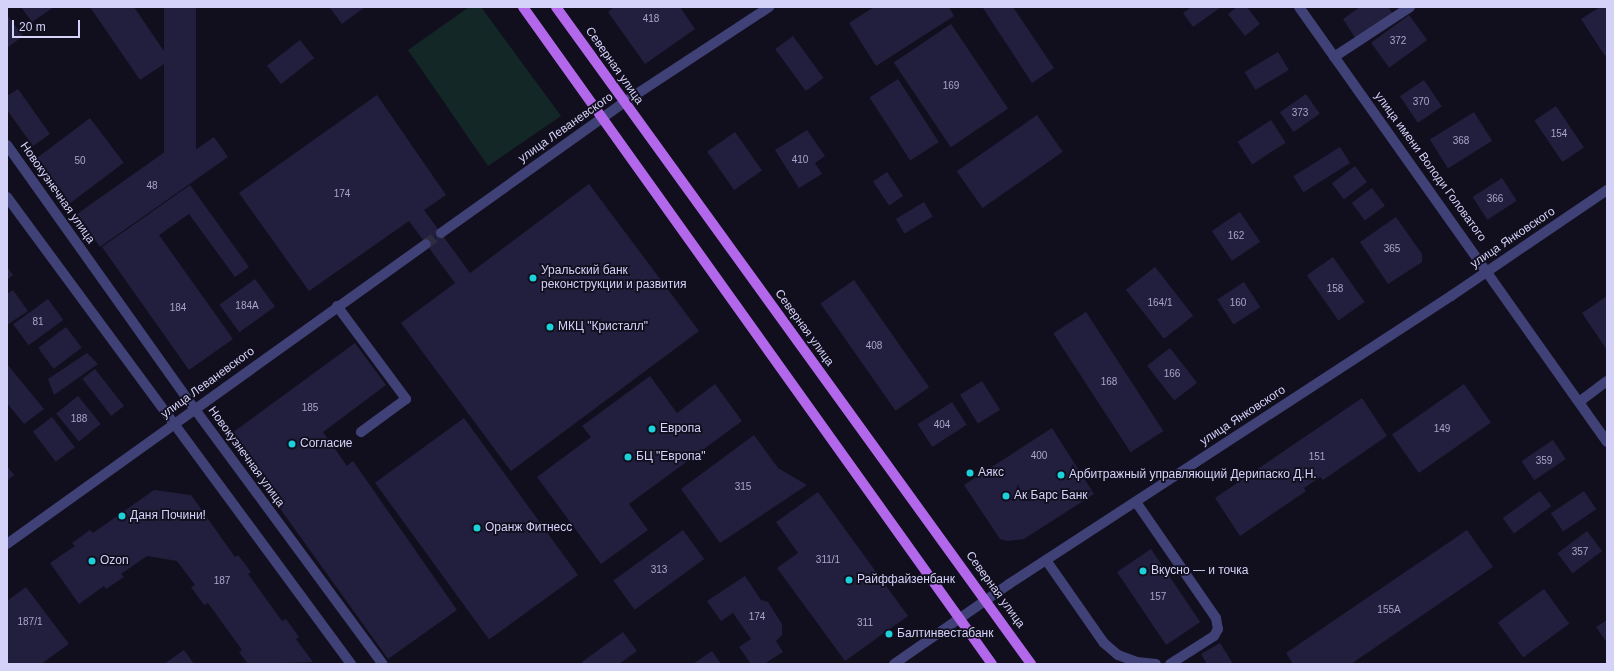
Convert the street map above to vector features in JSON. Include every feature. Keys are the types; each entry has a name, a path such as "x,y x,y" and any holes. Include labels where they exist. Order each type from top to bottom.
{"main road":[{"path":"522,7 992,664"},
{"name":"Северная улица","path":"556,7 623,103 986,600 1031,664"}],"street":[{"name":"улица Леваневского","path":"441,233 623,103 769,7"},
{"name":"улица имени Володи Головатого","path":"1299,7 1488,271 1607,442"},
{"path":"1334,56 1410,7"},
{"name":"Новокузнечная улица","path":"7,145 194,408 383,664"},
{"name":"улица Янковского","path":"894,664 1046,560 1488,271 1607,190"},
{"path":"7,197 153,398 174,423 351,664"},
{"name":"улица Леваневского","path":"7,544 194,408 426,244"},
{"path":"337,306 406,399 361,432"},
{"path":"1579,402 1607,382"},
{"path":"1136,502 1216,618 1218,629 1214,636 1170,664"},
{"path":"1046,560 1104,643 1118,655 1137,662 1156,664"}],"green space":[{"path":"469,7 481,7 561,116 488,166 408,50"}],"building":[{"path":"21,7 54,7 32,22"},
{"path":"90,7 134,7 170,60 140,80"},
{"path":"164,7 196,7 196,162 164,162"},
{"path":"365,7 342,24 330,8"},
{"path":"614,7 680,7 695,29 645,64 608,12"},
{"path":"874,7 949,7 954,16 876,66 849,23"},
{"path":"1013,7 1054,68 1032,83 983,8"},
{"path":"1191,7 1221,7 1193,27 1183,13"},
{"path":"1237,7 1247,7 1260,24 1245,36 1228,14"},
{"path":"1360,7 1388,7 1393,14 1356,39 1343,19"},
{"path":"1600,7 1607,7 1607,55 1605,56 1581,19"},
{"path":"7,15 23,36 7,48"},
{"path":"1409,15 1427,40 1389,68 1371,43"},
{"path":"951,24 1008,109 951,147 894,63"},
{"path":"793,36 824,78 806,91 775,49"},
{"path":"300,40 314,58 281,84 267,66"},
{"path":"1278,52 1289,70 1255,90 1245,72"},
{"path":"898,79 939,142 910,160 869,98"},
{"path":"1424,80 1442,107 1418,123 1400,96"},
{"path":"18,89 50,134 33,146 7,110 7,96"},
{"path":"1306,94 1320,114 1294,132 1280,112"},
{"name":"МКЦ \"Кристалл\"","path":"377,95 446,195 424,210 470,273 589,184 699,331 511,471 401,323 455,283 409,221 309,291 239,193"},
{"path":"1556,106 1584,147 1562,162 1534,121"},
{"path":"1474,112 1492,141 1448,168 1430,140"},
{"path":"1037,115 1063,152 983,208 957,171"},
{"path":"90,118 124,163 69,204 36,159"},
{"path":"1271,120 1286,143 1252,164 1237,142"},
{"path":"807,130 825,156 815,163 822,174 799,188 775,150"},
{"path":"735,132 762,171 734,190 707,152"},
{"path":"214,137 228,157 100,247 77,214 176,144 185,157"},
{"path":"1340,147 1350,163 1303,192 1293,176"},
{"path":"1355,166 1367,182 1344,199 1332,183"},
{"path":"887,172 903,196 889,206 873,182"},
{"path":"1502,178 1517,201 1487,220 1473,197"},
{"path":"190,185 249,267 235,277 189,214 159,235 233,339 189,370 102,247"},
{"path":"1372,188 1385,206 1365,220 1352,203"},
{"path":"924,202 933,217 904,234 896,219"},
{"path":"1240,212 1260,242 1232,261 1212,231"},
{"path":"1396,217 1422,254 1422,262 1388,284 1360,242"},
{"path":"1333,257 1365,302 1338,320 1307,275"},
{"path":"7,267 13,275 7,280"},
{"path":"1155,267 1193,316 1164,339 1126,290"},
{"path":"255,279 275,307 239,332 219,305"},
{"path":"854,280 929,387 896,411 820,304"},
{"path":"1244,282 1260,307 1234,325 1217,299"},
{"path":"13,290 28,311 7,325 7,294"},
{"path":"1607,296 1607,350 1582,313"},
{"path":"48,299 63,320 28,345 13,324"},
{"path":"1086,312 1163,431 1131,452 1053,333"},
{"path":"66,327 82,348 54,369 38,348"},
{"path":"355,343 386,385 323,432 347,466 353,461 457,610 388,659 228,436"},
{"path":"1170,348 1197,383 1174,401 1147,366"},
{"path":"87,353 98,364 54,395 48,379"},
{"path":"7,364 44,409 24,424 7,403"},
{"path":"95,369 124,406 111,416 82,379"},
{"name":"БЦ \"Европа\"","path":"650,376 677,413 715,384 742,421 629,504 648,530 601,564 537,477 591,437 582,426"},
{"path":"982,381 1000,410 978,424 960,395"},
{"path":"1464,384 1491,423 1419,473 1392,434"},
{"path":"78,396 101,424 79,442 56,414"},
{"path":"1362,398 1387,436 1323,480 1320,477 1304,488 1306,491 1240,536 1215,498"},
{"path":"952,402 967,425 932,447 918,424"},
{"path":"52,417 75,447 56,462 33,431"},
{"name":"Оранж Фитнесс","path":"464,418 578,575 489,640 375,483"},
{"path":"1052,428 1094,494 1024,539 1007,541 1000,539 964,485"},
{"path":"754,435 778,468 807,485 720,543 681,489"},
{"path":"1553,440 1566,459 1534,480 1521,461"},
{"path":"7,466 14,475 7,481"},
{"path":"154,490 191,495 235,557 238,555 251,572 248,574 282,621 286,619 299,637 296,639 313,662 248,664 239,652 242,650 208,603 204,605 191,587 195,585 177,561 147,556 121,574 124,577 106,589 104,586 79,604 50,563 75,546 72,543 90,530 93,533"},
{"path":"1540,491 1551,506 1514,533 1503,518"},
{"path":"1584,491 1596,509 1563,532 1551,513"},
{"path":"818,492 908,616 845,661 777,568 798,553 776,522"},
{"path":"683,530 704,559 635,610 613,581"},
{"path":"1467,530 1493,567 1351,664 1293,664 1286,653"},
{"path":"1587,531 1602,551 1572,573 1557,553"},
{"path":"1151,549 1200,622 1166,645 1117,572"},
{"path":"745,576 761,600 768,602 782,624 782,635 776,641 783,652 764,664 751,664 739,647 751,639 733,613 721,621 707,601"},
{"path":"26,587 69,644 41,664 7,664 7,601"},
{"path":"1544,589 1569,624 1523,657 1498,623"},
{"path":"1607,620 1607,643 1596,627"},
{"path":"623,632 637,651 619,664 584,664 582,662"},
{"path":"1220,643 1233,664 1207,664 1201,654"},
{"path":"184,650 194,664 164,664"},
{"path":"712,651 721,664 693,664"}],"tunnel":[{"path":"426,244 441,233"}],"place":[{"name":"Уральский банк реконструкции и развития","path":"533,278"},
{"name":"МКЦ \"Кристалл\"","path":"550,327"},
{"name":"Европа","path":"652,429"},
{"name":"Согласие","path":"292,444"},
{"name":"БЦ \"Европа\"","path":"628,457"},
{"name":"Аякс","path":"970,473"},
{"name":"Арбитражный управляющий Дерипаско Д.Н.","path":"1061,475"},
{"name":"Ак Барс Банк","path":"1006,496"},
{"name":"Даня Почини!","path":"122,516"},
{"name":"Оранж Фитнесс","path":"477,528"},
{"name":"Ozon","path":"92,561"},
{"name":"Вкусно — и точка","path":"1143,571"},
{"name":"Райффайзенбанк","path":"849,580"},
{"name":"Балтинвестабанк","path":"889,634"}]}
